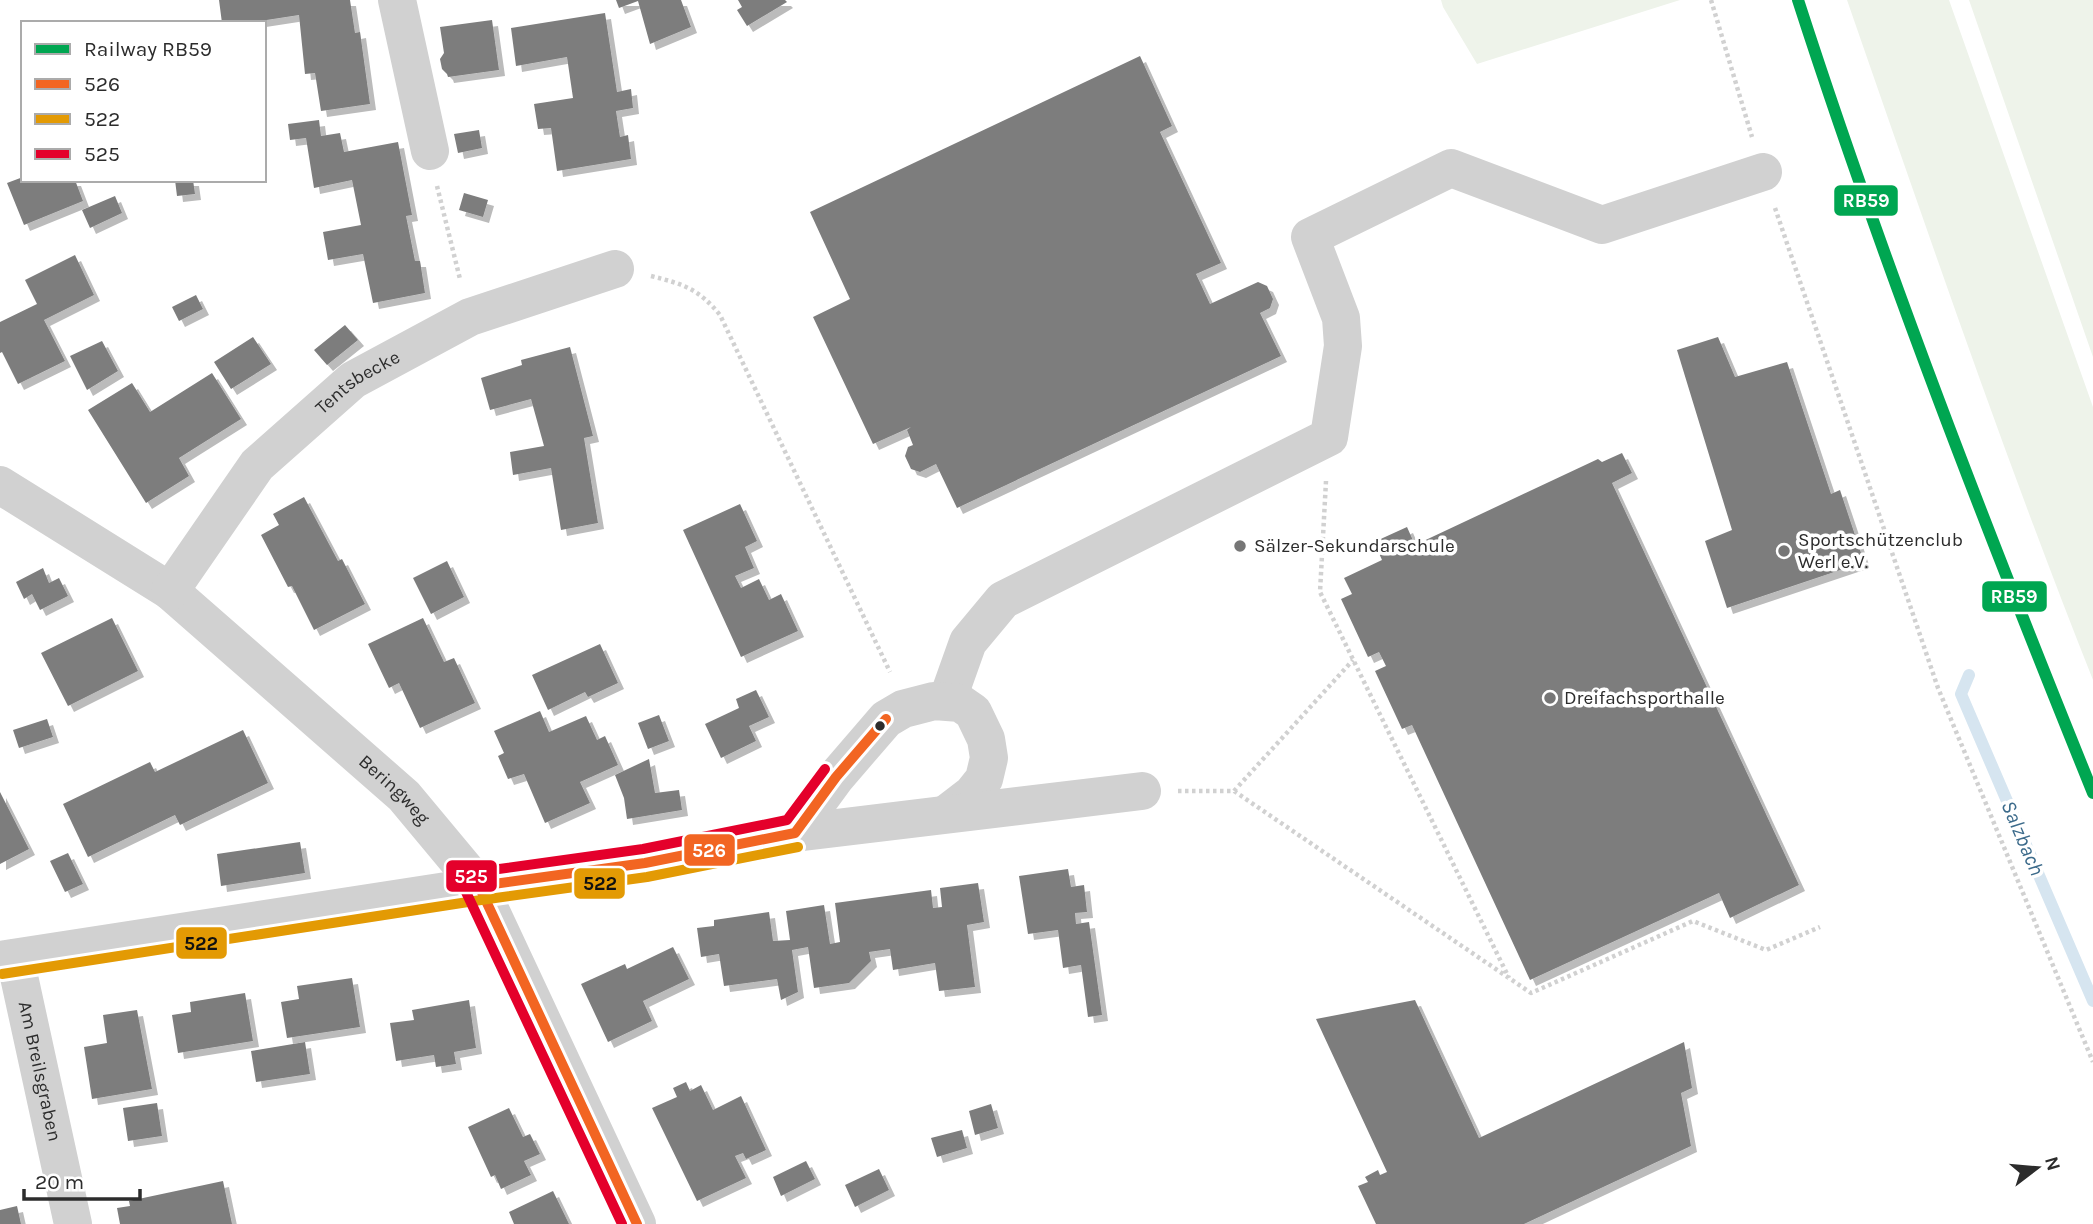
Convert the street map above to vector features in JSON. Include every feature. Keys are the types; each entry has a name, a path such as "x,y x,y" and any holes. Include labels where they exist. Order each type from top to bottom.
{"street":[{"path":"397,0 430,151"},
{"path":"947,701 968,642 1003,600 1329,437 1343,346 1341,318 1310,237 1451,168 1602,225 1763,172"},
{"name":"Tentsbecke","path":"170,591 257,466 353,380 470,317 615,269"},
{"name":"Beringweg","path":"0,485 170,591 404,796 480,886 637,1224"},
{"path":"795,833 836,777 886,719 907,708 934,701 960,704 973,712 986,739 989,758 984,779 972,794 946,814"},
{"path":"8,959 645,863 795,833 1142,791"},
{"name":"Am Breilsgraben","path":"8,959 73,1224"}],"path":[{"path":"1711,0 1763,172 1938,688 2093,1062"},
{"path":"430,151 470,317"},
{"path":"615,269 653,276 695,290 708,300 720,315 907,708"},
{"path":"1329,437 1321,592 1510,979"},
{"path":"1234,790 1353,660"},
{"path":"1142,791 1234,790 1531,993 1693,921 1766,950 1820,927"}],"shaded area":[{"path":"1441,0 1680,0 1477,64"},
{"path":"1847,0 1949,0 2093,407 2093,680 1997,426"},
{"path":"1969,0 2093,0 2093,357"}],"building":[{"path":"219,0 350,0 355,33 360,32 370,104 321,111 315,73 305,74 299,15 260,21 222,21"},
{"path":"616,0 681,0 691,27 650,44 638,1 619,8"},
{"path":"738,0 787,2 747,26 737,10 742,7"},
{"path":"605,13 617,92 631,89 633,108 616,111 620,137 628,135 631,159 557,171 551,128 538,129 534,104 573,98 567,57 516,66 511,28"},
{"path":"492,20 499,70 448,77 442,69 440,59 444,53 440,27"},
{"path":"1140,56 1172,126 1160,132 1221,263 1196,274 1210,304 1258,282 1267,286 1273,299 1270,308 1260,313 1281,356 957,508 936,464 920,472 911,469 905,456 908,447 913,445 907,430 911,427 873,444 813,317 850,299 810,212"},
{"path":"319,120 321,136 340,133 344,152 398,142 412,215 406,216 415,261 420,261 425,293 373,303 363,254 328,260 323,232 361,225 352,180 314,188 306,138 290,140 288,124"},
{"path":"479,130 482,148 458,153 454,134"},
{"path":"21,178 21,182 76,182 83,201 24,225 7,183"},
{"path":"175,182 193,182 195,194 177,196"},
{"path":"464,193 488,200 483,217 459,210"},
{"path":"115,196 122,213 90,228 82,210"},
{"path":"75,255 94,295 44,320 65,361 18,384 2,352 0,353 0,322 37,304 25,280"},
{"path":"196,295 203,309 179,321 172,307"},
{"path":"345,325 358,340 327,365 314,350"},
{"path":"253,337 271,364 231,389 214,362"},
{"path":"1718,337 1735,377 1787,362 1831,494 1840,490 1864,562 1727,608 1705,541 1732,530 1677,350"},
{"path":"102,341 118,371 87,390 70,356"},
{"path":"570,347 593,436 584,438 598,523 561,530 551,468 513,475 510,452 544,446 531,399 490,410 481,378 522,365 521,360"},
{"path":"212,373 241,419 179,458 189,476 146,503 88,410 132,383 150,412"},
{"name":"Dreifachsporthalle","path":"1622,453 1632,473 1612,483 1799,885 1730,918 1719,893 1530,980 1412,725 1402,729 1375,671 1386,666 1379,652 1368,657 1341,599 1352,594 1344,578 1382,560 1374,542 1407,527 1415,545 1598,459 1602,462"},
{"path":"304,497 338,561 342,559 365,604 314,630 292,586 288,587 261,535 279,525 273,514"},
{"path":"740,504 757,541 745,547 754,568 735,576 741,588 759,579 769,600 781,594 798,631 741,657 683,530"},
{"path":"447,561 464,597 431,614 413,578"},
{"path":"43,568 49,583 59,578 68,596 40,610 32,594 24,599 16,582"},
{"path":"112,618 138,671 68,706 41,653"},
{"path":"423,618 444,662 454,658 475,703 420,728 399,683 389,688 368,644"},
{"path":"600,644 618,683 588,697 585,692 548,710 532,675"},
{"path":"756,690 769,717 749,726 756,741 721,758 705,724 739,708 736,699"},
{"path":"540,711 549,732 586,716 597,740 605,736 618,765 580,782 590,803 545,823 524,774 508,779 498,756 504,753 494,731"},
{"path":"659,715 669,741 648,749 638,723"},
{"path":"47,719 53,737 19,748 13,730"},
{"path":"243,730 268,783 180,825 175,815 88,857 63,804 150,762 155,772"},
{"path":"649,759 655,793 679,790 682,810 627,819 624,798 615,775"},
{"path":"0,792 29,849 0,864"},
{"path":"300,842 305,873 221,886 217,854"},
{"path":"68,853 83,884 65,892 50,861"},
{"path":"1068,869 1071,887 1084,885 1087,912 1075,913 1076,924 1089,922 1102,1015 1088,1017 1081,965 1063,968 1058,930 1028,934 1019,876"},
{"path":"978,883 984,922 967,925 975,987 939,991 935,963 893,970 890,949 869,952 871,961 849,983 814,988 808,947 792,950 798,992 781,1000 777,979 724,986 719,954 701,957 697,928 714,926 714,920 769,912 773,941 790,940 786,911 824,905 830,944 840,942 835,903 931,890 933,908 942,907 940,888"},
{"path":"673,947 689,979 643,1001 652,1021 608,1042 581,984 625,964 627,969"},
{"path":"352,978 360,1027 287,1038 281,1002 299,999 297,986"},
{"path":"245,993 253,1041 178,1053 172,1015 191,1012 190,1002"},
{"path":"469,1000 476,1048 454,1052 456,1064 436,1067 434,1055 396,1061 390,1023 414,1020 412,1010"},
{"path":"1415,1000 1479,1138 1684,1042 1692,1088 1681,1093 1691,1146 1524,1224 1376,1224 1358,1186 1368,1182 1365,1177 1378,1170 1380,1175 1387,1172 1316,1019"},
{"path":"137,1010 152,1089 92,1099 84,1047 107,1043 103,1015"},
{"path":"305,1042 310,1074 256,1082 251,1051"},
{"path":"686,1082 690,1091 701,1085 713,1110 741,1096 766,1150 746,1159 743,1153 735,1156 746,1178 697,1201 652,1108 677,1097 673,1088"},
{"path":"157,1103 162,1136 128,1141 123,1108"},
{"path":"991,1104 998,1128 975,1135 969,1111"},
{"path":"509,1108 523,1137 530,1134 540,1154 524,1161 531,1175 501,1189 495,1175 491,1177 468,1127"},
{"path":"962,1130 967,1148 937,1157 931,1138"},
{"path":"806,1161 815,1179 781,1196 773,1177"},
{"path":"879,1169 889,1190 855,1207 845,1185"},
{"path":"223,1181 232,1224 120,1224 117,1208 130,1206 129,1201"},
{"path":"553,1191 569,1224 514,1224 509,1212"},
{"path":"17,1206 21,1224 0,1224 0,1210"}],"waterway":[{"name":"Salzbach","path":"1969,675 1961,694 2093,1001"}],"rail line":[{"name":"RB59","path":"1798,0 1866,201 1938,399 2093,793"}],"transit line":[{"name":"526","path":"479,886 645,863 795,833 836,777 886,719"},
{"name":"525","path":"622,1224 466,892 466,880 477,872 643,849 787,820 825,769"},
{"name":"522","path":"2,974 647,877 798,847"},
{"name":"526","path":"479,886 637,1224"}],"place":[{"name":"Sälzer-Sekundarschule","path":"1240,546"},
{"name":"Sportschützenclub Werl e.V.","path":"1784,551"},
{"name":"Dreifachsporthalle","path":"1550,698"}]}
